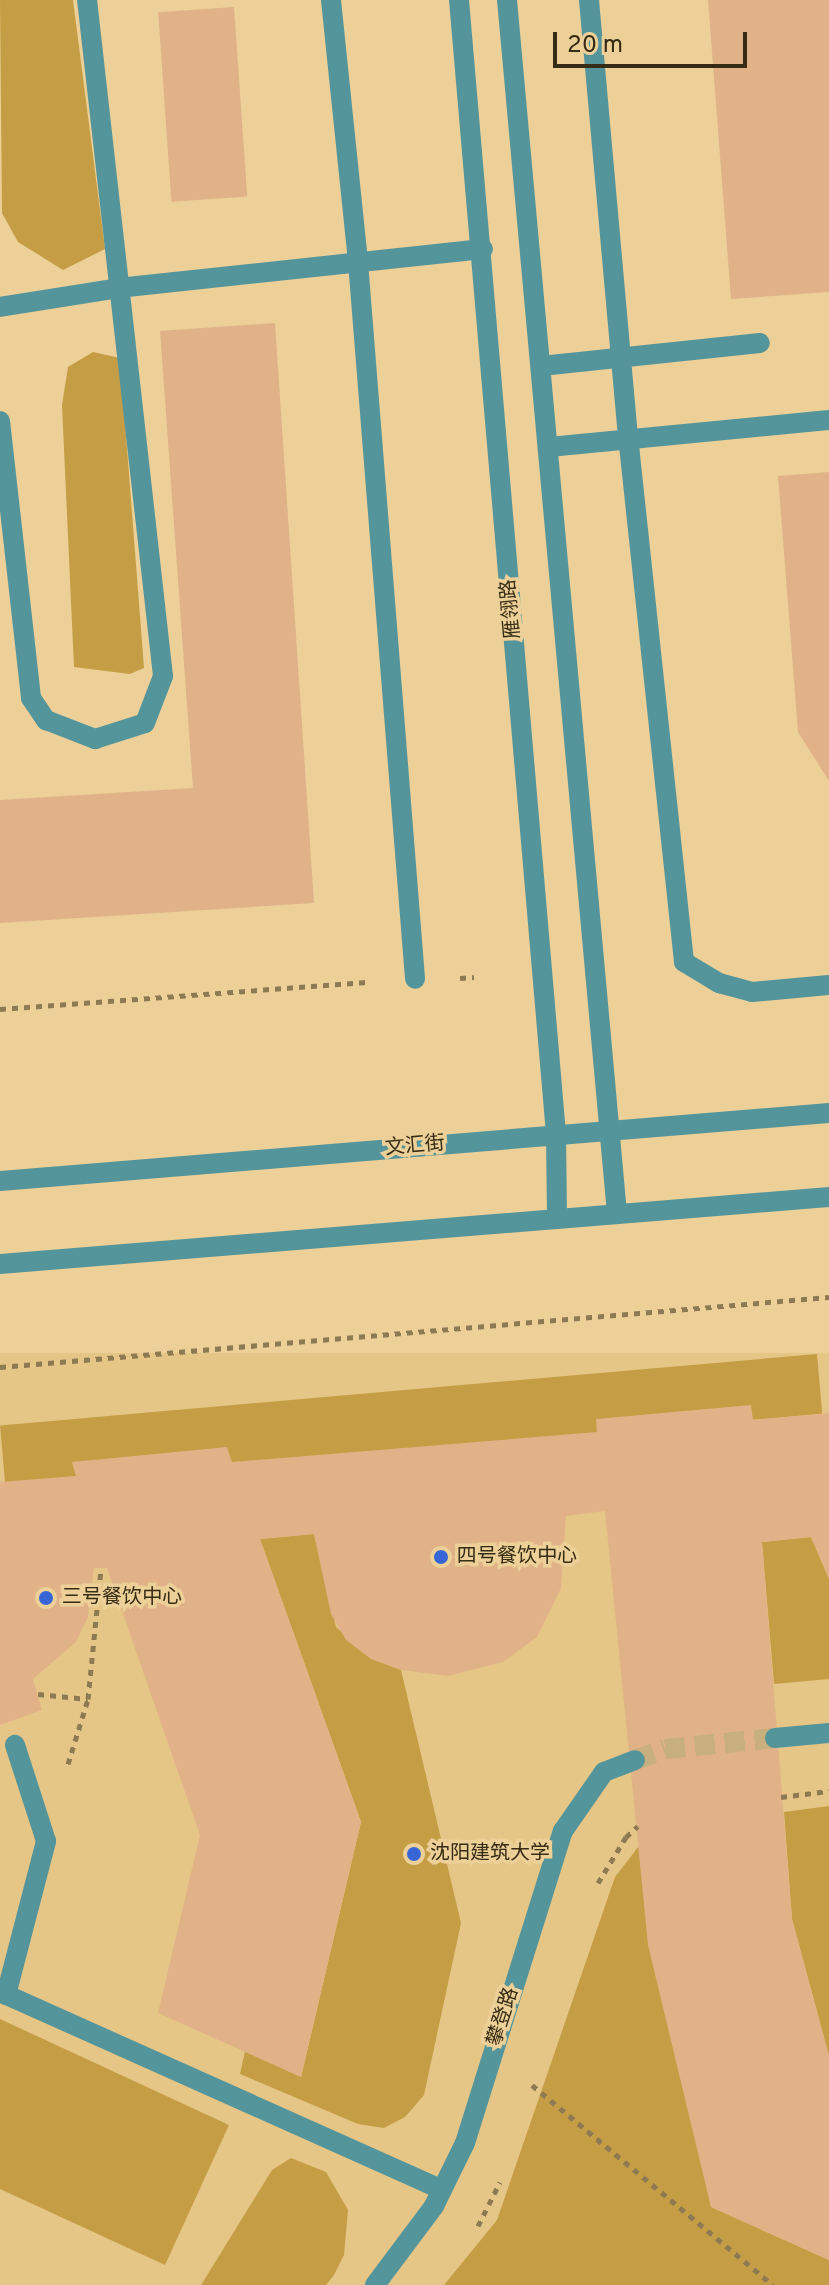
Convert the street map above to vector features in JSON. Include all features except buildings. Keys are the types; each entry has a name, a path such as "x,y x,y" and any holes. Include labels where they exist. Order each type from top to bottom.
{"street":[{"path":"0,421 31,698 46,720 95,739 145,723 163,676 87,0"},
{"path":"331,0 358,262 415,979"},
{"name":"雁翎路","path":"459,0 483,249 556,1134 557,1219"},
{"path":"507,0 613,1130 617,1214"},
{"path":"589,0 628,436 684,962 719,983 752,992 829,985"},
{"path":"0,307 118,288 483,249"},
{"path":"541,366 760,343"},
{"path":"549,447 628,436 829,420"},
{"name":"文汇街","path":"0,1181 829,1113"},
{"path":"0,1264 829,1197"},
{"path":"775,1738 829,1733"},
{"path":"15,1745 46,1841 3,1993 442,2190"},
{"name":"攀登路","path":"375,2285 442,2190 465,2143 563,1831 604,1772 635,1760"}],"path":[{"path":"0,1009 474,977"},
{"path":"0,1367 829,1297"},
{"path":"67,1770 88,1699 101,1568"},
{"path":"38,1694 88,1699"},
{"path":"781,1797 829,1791"},
{"path":"532,2085 773,2285"}],"shaded area":[{"path":"0,0 73,0 105,249 63,270 18,242 2,213"},
{"path":"93,352 120,358 144,668 130,674 74,667 62,405 68,367"},
{"name":"沈阳建筑大学","path":"0,1353 829,1353 829,2285 0,2285"},
{"path":"817,1354 822,1414 5,1485 0,1425"},
{"path":"314,1534 336,1627 371,1658 401,1670 461,1923 424,2095 405,2117 384,2128 358,2124 240,2074 245,2051 301,2077 361,1822 260,1539"},
{"path":"811,1537 829,1579 829,1679 774,1684 762,1542"},
{"path":"829,1806 829,2056 792,1919 784,1812"},
{"path":"639,1846 711,2207 829,2260 829,2285 444,2285 497,2220 615,1877"},
{"path":"0,2019 229,2125 165,2265 0,2189"},
{"path":"291,2158 326,2172 348,2210 344,2255 334,2275 326,2285 201,2285 272,2170"}],"tunnel":[{"path":"635,1760 665,1749 775,1738"}],"place":[{"name":"四号餐饮中心","path":"441,1557"},
{"name":"三号餐饮中心","path":"46,1598"},
{"name":"沈阳建筑大学","path":"414,1854"}]}
